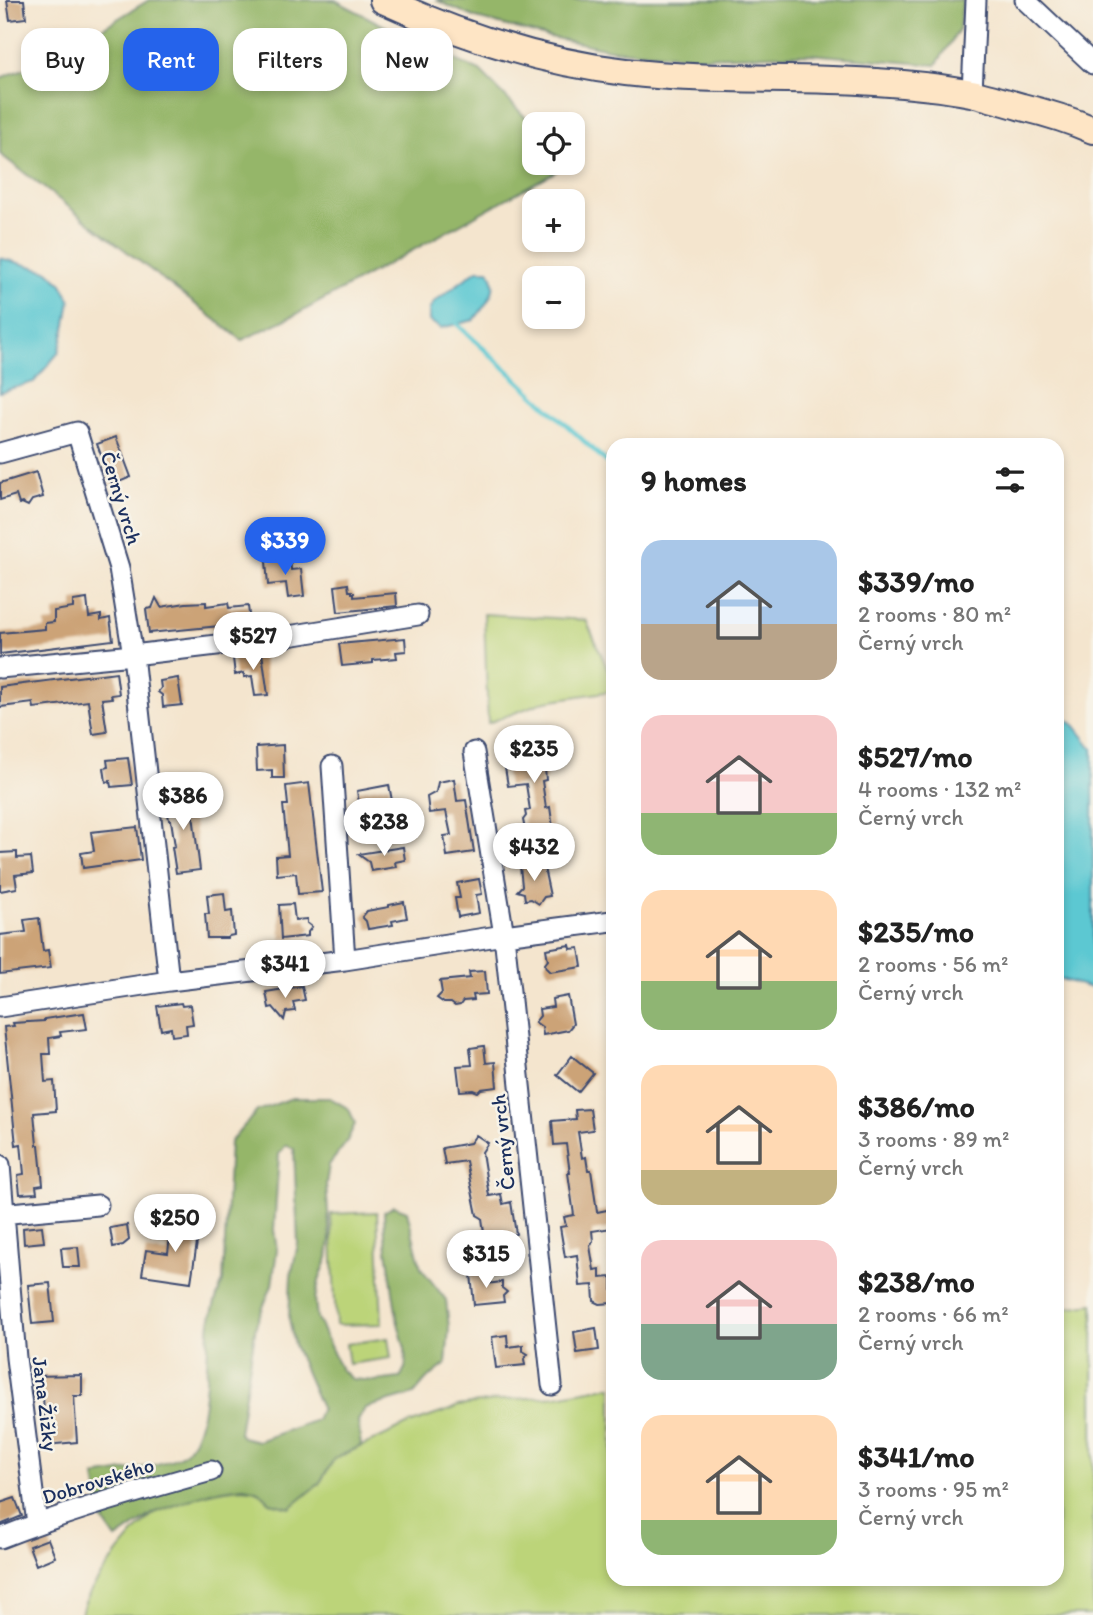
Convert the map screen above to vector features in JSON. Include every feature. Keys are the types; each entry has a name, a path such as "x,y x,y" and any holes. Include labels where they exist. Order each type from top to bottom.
{"main road":[{"path":"383,0 465,34 520,52 574,65 684,77 874,82 932,87 972,93 1069,119 1093,130"}],"street":[{"path":"972,93 976,0"},
{"path":"1025,0 1093,64"},
{"name":"Černý vrch","path":"0,453 77,432 118,568 133,656 169,981"},
{"path":"0,668 133,656 276,638 418,615"},
{"name":"Černý vrch","path":"474,752 504,935 552,1385"},
{"path":"332,766 345,960"},
{"path":"0,1007 169,981 345,960 606,922"},
{"name":"Jana Žižky","path":"0,1165 8,1358 37,1524"},
{"path":"2,1213 98,1205"},
{"name":"Dobrovského","path":"0,1538 117,1497 211,1471"}],"green space":[{"path":"149,0 335,0 388,28 361,28 361,91 453,91 453,59 480,71 522,114 522,175 549,175 301,312 242,340 0,154 0,78 21,70 21,91 109,91 109,28 102,28"},
{"path":"436,0 963,0 959,30 936,65 810,54 697,57 614,50 476,18"},
{"path":"484,614 586,620 606,665 606,692 546,701 488,723"},
{"path":"292,1098 330,1098 349,1109 355,1124 346,1143 329,1165 326,1184 330,1239 328,1258 315,1299 317,1318 341,1370 352,1379 375,1381 400,1378 406,1366 385,1236 384,1212 394,1206 407,1211 421,1268 446,1300 449,1328 446,1364 414,1394 365,1408 358,1421 361,1446 334,1459 319,1484 290,1508 271,1503 254,1489 243,1487 211,1492 154,1513 116,1539 97,1512 95,1476 142,1468 177,1457 193,1442 199,1427 205,1391 210,1322 223,1281 230,1142 257,1111","holes":["286,1145 294,1149 298,1244 291,1276 289,1318 294,1345 321,1408 316,1420 258,1441 242,1437 239,1433 256,1325 272,1285 277,1250 274,1230 279,1154"]},
{"path":"377,1212 382,1324 336,1325 331,1214"},
{"path":"1093,1304 1093,1615 81,1615 100,1577 133,1534 160,1510 202,1495 233,1489 258,1491 272,1503 319,1484 334,1459 409,1424 458,1406 557,1396 606,1387 606,1586 1064,1586 1064,1308"},
{"path":"388,1338 391,1358 349,1364 346,1344"}],"water":[{"path":"0,258 48,271 62,284 70,300 59,352 34,382 0,392"},
{"path":"477,270 489,270 493,291 474,320 441,328 429,321 429,310 434,302"},
{"path":"1064,718 1074,725 1093,749 1091,988 1064,980"}],"building":[{"path":"7,0 24,0 26,18 10,20"},
{"path":"116,437 131,477 112,485 97,444"},
{"path":"36,472 43,497 32,500 28,506 19,504 16,495 0,500 0,483"},
{"path":"290,558 291,570 301,569 304,596 288,598 286,583 268,585 266,561"},
{"path":"348,584 354,597 396,593 397,606 338,612 335,586"},
{"path":"156,598 161,607 206,602 206,606 228,603 229,608 248,606 250,623 149,633 146,609 152,608"},
{"path":"87,599 89,617 101,615 101,620 110,618 113,640 0,654 0,633 45,629 45,623 54,622 54,611 73,608 73,601"},
{"path":"405,638 406,651 396,652 397,658 342,666 339,644"},
{"path":"262,653 268,695 255,696 252,676 244,677 244,673 235,675 233,658"},
{"path":"116,672 119,694 102,699 107,732 93,734 88,701 34,708 33,703 0,707 0,687"},
{"path":"178,678 182,705 163,707 162,695 158,692 161,688 160,681"},
{"path":"557,737 559,755 544,757 546,780 542,781 546,808 550,807 553,828 526,835 523,820 525,811 530,810 526,784 508,786 504,762 541,754 539,740"},
{"path":"283,745 284,778 272,778 272,770 257,771 256,747"},
{"path":"128,758 132,785 111,787 110,781 106,782 104,768 108,767 107,760"},
{"path":"454,779 457,801 466,800 474,852 447,856 444,836 451,835 446,811 429,813 427,797 436,792 438,782"},
{"path":"309,783 322,892 298,894 296,873 277,875 276,856 288,855 283,805 288,805 286,786"},
{"path":"389,785 393,806 381,808 384,823 363,827 357,791"},
{"path":"190,791 200,870 176,873 172,847 175,846 165,794"},
{"path":"137,827 141,860 83,868 81,853 94,851 91,832"},
{"path":"517,841 519,857 504,859 501,843"},
{"path":"403,847 405,860 395,862 396,867 371,871 369,862 358,854"},
{"path":"17,852 17,858 31,857 33,873 15,875 17,888 0,891 0,853"},
{"path":"543,863 550,896 544,897 539,904 531,899 525,900 524,893 517,891 522,886 520,866"},
{"path":"479,879 482,894 476,895 479,913 458,917 455,898 460,898 457,883"},
{"path":"224,893 226,912 232,911 234,935 227,938 207,938 207,895"},
{"path":"404,902 407,918 392,921 393,925 368,929 362,917 367,911"},
{"path":"293,904 295,920 307,919 307,923 312,927 308,936 281,939 279,905"},
{"path":"39,918 43,951 48,950 51,968 0,974 0,935 26,932 24,920"},
{"path":"570,945 571,949 579,948 582,967 550,972 545,964 548,960 546,949"},
{"path":"485,971 487,994 473,995 474,1000 463,1001 455,1006 437,998 442,993 440,981 470,978 469,972"},
{"path":"302,986 305,1000 293,1002 295,1011 286,1012 284,1020 273,1007 269,1008 266,992"},
{"path":"568,996 573,1024 568,1030 543,1035 542,1027 535,1022 540,1016 539,1009 553,1007 552,999"},
{"path":"181,1003 182,1006 190,1005 193,1024 186,1025 187,1034 172,1036 171,1028 161,1030 157,1006"},
{"path":"84,1013 87,1029 60,1032 61,1036 49,1038 50,1054 43,1054 45,1082 54,1081 56,1111 34,1113 43,1185 36,1186 37,1193 20,1194 18,1175 24,1174 21,1144 16,1145 4,1027 14,1026 13,1023 44,1021"},
{"path":"484,1046 486,1063 495,1062 497,1087 481,1089 478,1092 460,1091 457,1066 472,1065 470,1048"},
{"path":"572,1056 593,1073 578,1092 557,1075"},
{"path":"590,1109 593,1130 578,1132 582,1158 586,1157 588,1170 591,1170 597,1212 606,1210 606,1229 592,1231 593,1241 590,1246 594,1270 600,1269 600,1278 606,1278 606,1304 594,1301 593,1285 580,1286 577,1255 565,1257 560,1227 566,1226 564,1217 574,1215 566,1144 554,1145 552,1121 576,1119 575,1110"},
{"path":"476,1135 488,1143 482,1152 489,1196 501,1194 503,1204 511,1202 516,1234 485,1240 482,1218 477,1215 466,1161 445,1164 442,1148 470,1143"},
{"path":"172,1220 200,1223 191,1282 142,1275 146,1250 168,1253"},
{"path":"127,1225 129,1240 123,1245 113,1247 110,1228"},
{"path":"42,1226 44,1242 24,1244 23,1228"},
{"path":"78,1247 80,1267 63,1267 61,1248"},
{"path":"485,1272 487,1284 502,1282 502,1288 507,1292 503,1296 504,1302 474,1305 471,1274"},
{"path":"50,1283 54,1322 32,1324 28,1285"},
{"path":"596,1328 599,1350 577,1353 574,1332"},
{"path":"507,1335 508,1347 523,1345 523,1351 528,1354 524,1359 525,1365 496,1368 492,1337"},
{"path":"82,1375 82,1396 74,1396 77,1442 46,1445 43,1396 33,1396 33,1376"},
{"path":"15,1498 22,1516 0,1525 0,1503"},
{"path":"48,1539 55,1557 36,1565 29,1546"}],"waterway":[{"path":"457,324 606,461"}]}
